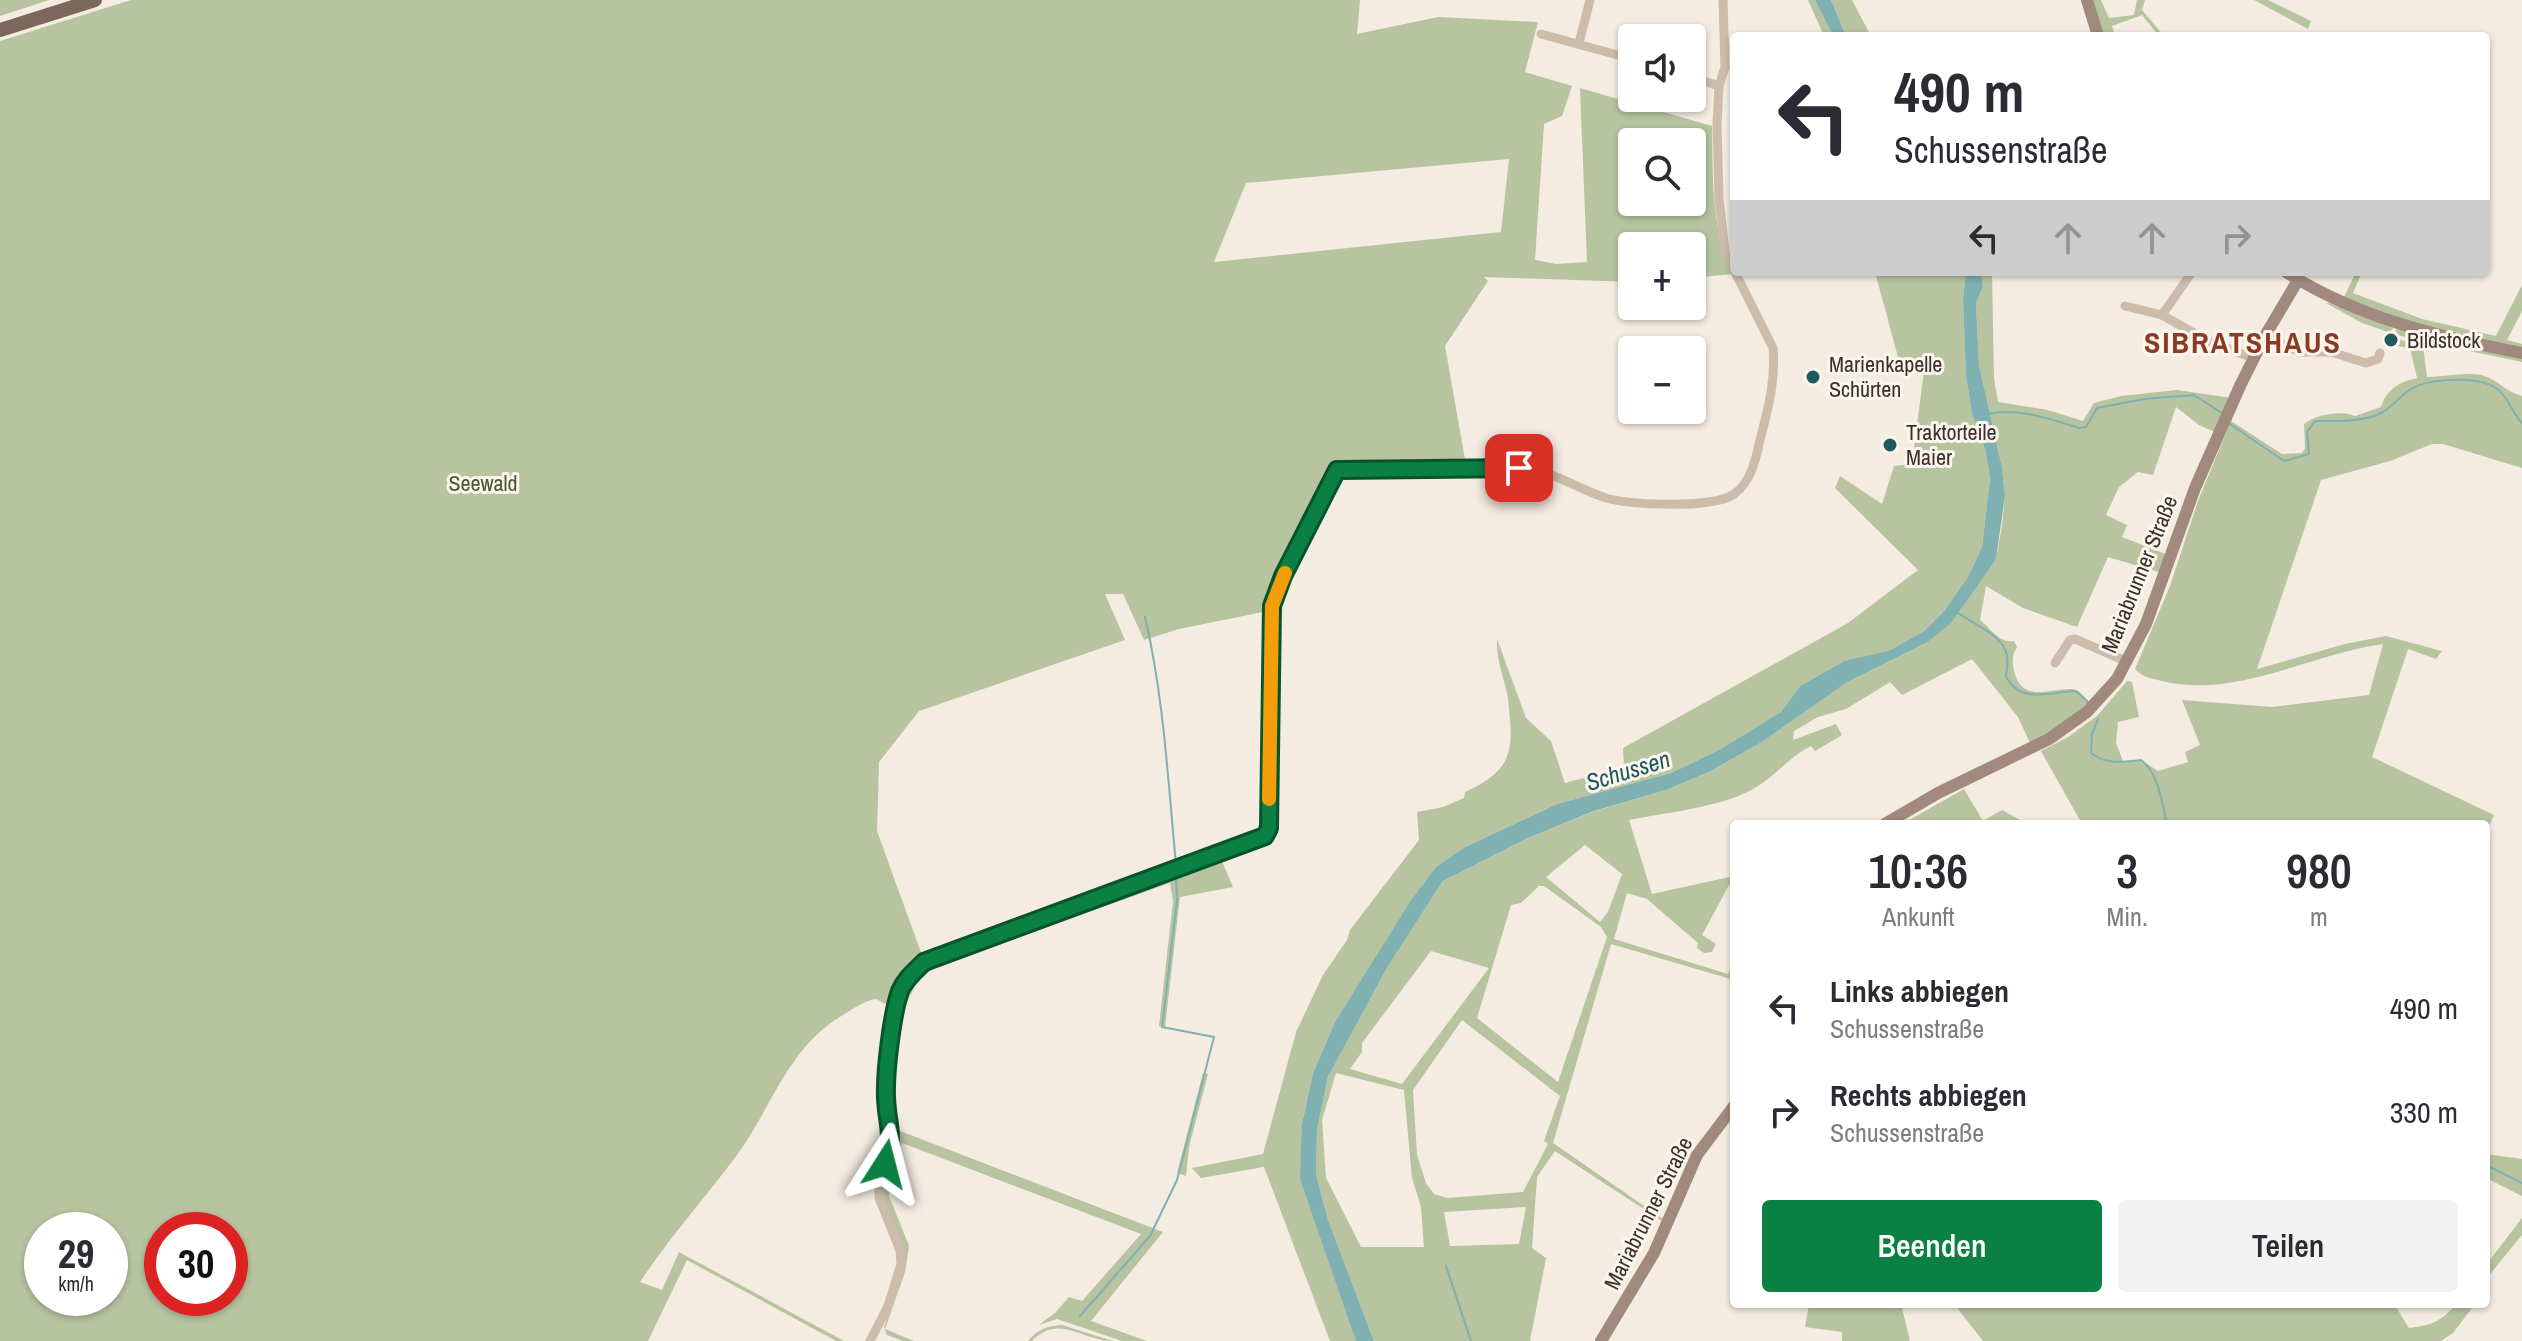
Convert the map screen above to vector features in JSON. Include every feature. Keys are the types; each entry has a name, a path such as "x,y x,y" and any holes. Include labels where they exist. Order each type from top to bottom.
{"main road":[{"path":"0,30 95,0"}],"street":[{"path":"1579,43 1590,0"},
{"path":"1723,0 1729,68 1719,86 1717,124 1719,198 1725,252 1730,262"},
{"path":"2087,0 2097,32"},
{"path":"1541,34 1618,55"},
{"path":"1706,82 1719,86"},
{"path":"870,1341 888,1306 901,1264 900,1250 879,1198 879,1183 891,1146 886,1080 901,989 924,962 1265,836 1269,828 1272,606 1283,576 1337,470 1519,468 1548,474 1606,498 1692,504 1716,503 1735,494 1754,466 1766,417 1774,361 1773,348 1737,276"},
{"path":"2162,315 2189,276"},
{"path":"2285,276 2285,302"},
{"path":"2292,276 2327,296 2391,322 2522,353"},
{"name":"Mariabrunner Straße","path":"1892,820 1938,793 2049,739 2103,697 2128,662 2146,624 2195,488 2225,418 2253,358 2298,280"},
{"path":"2125,306 2162,315 2208,341 2253,358"},
{"path":"2265,336 2299,352 2331,352 2366,363 2378,359 2380,353"},
{"path":"2055,663 2070,640 2075,639 2128,662"},
{"name":"Mariabrunner Straße","path":"1607,1338 1654,1253 1697,1155 1730,1111"}],"green space":[{"path":"0,0 49,0 0,16"},
{"name":"Seewald","path":"131,0 1360,0 1357,34 1438,17 1538,22 1525,72 1572,86 1562,116 1544,124 1535,260 1556,264 1587,262 1580,88 1618,99 1618,112 1663,112 1712,126 1717,220 1730,274 1706,277 1706,232 1618,232 1618,282 1484,277 1488,281 1445,346 1466,465 1345,464 1333,469 1268,611 1179,629 1144,640 1123,594 1105,594 1125,640 919,711 879,762 877,831 923,958 898,987 893,1008 876,999 863,1003 824,1028 808,1044 782,1079 737,1155 640,1282 662,1290 679,1252 844,1341 836,1341 687,1260 648,1341 0,1341 0,41","holes":["1509,159 1501,232 1214,262 1246,183"]},
{"path":"1808,0 1815,0 1831,32 1822,32"},
{"path":"1831,0 1852,0 1869,32 1844,32"},
{"path":"2092,0 2101,0 2109,18 2134,15 2137,0 2145,0 2142,10 2161,32 2156,32 2142,15 2112,26 2114,32 2102,32"},
{"path":"2254,0 2268,0 2311,21 2308,29"},
{"path":"1876,276 1966,276 1963,299 1966,376 1972,414 1985,449 1990,479 1982,547 1968,577 1945,610 1924,631 1889,652 1844,661 1800,686 1781,712 1719,750 1671,773 1557,804 1465,847 1436,867 1335,1022 1313,1073 1302,1124 1344,1303 1356,1341 1330,1341 1264,1167 1201,1178 1192,1168 1263,1154 1296,1032 1323,975 1347,940 1350,930 1419,840 1417,812 1443,807 1464,798 1465,792 1488,779 1502,765 1511,734 1497,639 1526,718 1551,741 1565,783 1624,767 1623,748 1848,623 1918,570 1835,488 1840,476 1882,504 1894,466 1912,464 1925,363 1898,357"},
{"path":"1982,276 1992,276 1994,379 1998,402 2048,410 2083,421 2094,403 2121,396 2177,390 2232,398 2217,433 2199,425 2176,407 2153,475 2138,472 2119,487 2106,515 2127,525 2122,537 2168,555 2162,573 2108,557 2077,627 2023,608 1986,586 1980,620 2000,638 2014,641 2017,647 2013,658 2014,671 2023,688 2038,692 2075,690 2090,705 2068,722 2030,743 2018,717 1972,659 1902,695 1890,682 1846,709 1818,717 1794,731 1793,740 1836,724 1842,735 1815,751 1811,746 1760,785 1739,796 1629,820 1652,894 1730,877 1730,883 1702,935 1716,944 1712,952 1704,953 1697,948 1698,943 1647,899 1627,893 1614,939 1728,974 1730,970 1730,979 1611,944 1553,1143 1663,1219 1555,1151 1537,1177 1532,1248 1546,1258 1530,1341 1374,1341 1328,1220 1316,1174 1317,1130 1328,1077 1388,966 1443,881 1528,838 1595,811 1666,790 1709,772 1762,742 1846,683 1926,643 1996,559 2002,526 2005,496 2002,467 1979,365 1976,303 1983,287","holes":["1585,845 1622,874 1608,912 1600,922 1546,877","1539,886 1544,886 1601,927 1607,937 1558,1082 1477,1018 1511,905 1521,903","1431,951 1489,968 1402,1084 1350,1069 1362,1052 1362,1043","1462,1020 1560,1096 1544,1141 1548,1144 1523,1192 1447,1198 1434,1194 1426,1183 1417,1155 1413,1090","1336,1073 1404,1090 1412,1178 1421,1207 1424,1247 1361,1247 1326,1178 1322,1120","1526,1207 1519,1244 1450,1246 1444,1212"]},
{"path":"2354,276 2360,276 2353,293 2422,319 2496,336 2522,285 2522,311 2507,340 2522,344 2522,348 2407,322 2344,297"},
{"path":"2326,303 2393,328 2391,333 2362,323"},
{"path":"2397,329 2522,358 2522,362 2408,338 2394,334"},
{"path":"2386,335 2423,347 2427,377 2481,375 2522,396 2522,468 2443,444 2432,444 2390,461 2321,480 2257,669 2345,644 2386,636 2442,651 2436,659 2408,649 2372,757 2494,815 2490,824 2490,820 2080,820 2041,751 2068,737 2098,715 2127,681 2132,682 2139,717 2118,722 2116,743 2123,761 2141,760 2158,771 2188,762 2185,752 2200,745 2182,700 2272,707 2369,695 2383,644 2246,680 2218,684 2190,685 2162,681 2144,676 2135,669 2170,586 2198,501 2231,421 2282,454 2302,453 2305,448 2304,424 2322,415 2343,413 2355,416 2381,407 2394,387 2417,378 2410,348 2385,344"},
{"path":"1964,789 1982,820 1909,820"},
{"path":"2002,810 2020,820 1985,820"},
{"path":"1220,857 1233,887 1180,897 1165,1027 1159,1026 1173,901 1170,883 933,968 916,984 905,1006 892,1089 900,1131 1163,1232 1091,1321 1147,1341 1122,1341 1057,1319 1039,1325 1069,1297 1082,1301 1141,1234 902,1143 892,1172 889,1196 909,1246 905,1272 885,1329 914,1341 887,1335 884,1327 903,1269 885,1210 882,1187 896,1140 889,1092 898,1024 915,977 923,968 942,958"},
{"path":"1203,1073 1208,1074 1189,1147 1186,1176 1177,1173"},
{"path":"2490,1155 2522,1159 2522,1196 2490,1180"},
{"path":"2522,1218 2522,1235 2490,1274 2490,1260"},
{"path":"1808,1308 1902,1308 1910,1341 1842,1341 1842,1332 1805,1327"},
{"path":"1957,1308 2396,1308 2409,1328 2435,1322 2452,1308 2472,1308 2453,1333 2441,1341 1983,1341"},
{"path":"1062,1325 1113,1341 1071,1330 1052,1329 1028,1341 1043,1329"}],"water":[{"path":"1815,0 1831,0 1844,32 1831,32"},
{"path":"1966,276 1982,276 1983,287 1976,303 1979,365 2002,467 2005,496 1996,559 1951,623 1926,643 1846,683 1762,742 1709,772 1666,790 1594,811 1528,838 1443,881 1388,966 1328,1077 1317,1130 1316,1174 1328,1220 1374,1341 1356,1341 1300,1179 1302,1124 1313,1073 1335,1022 1410,902 1436,867 1465,847 1557,804 1671,773 1719,750 1781,712 1800,686 1844,661 1889,651 1924,631 1945,610 1968,577 1982,547 1990,479 1985,449 1972,414 1966,376 1963,299"}],"waterway":[{"path":"2230,424 2284,461 2309,454 2307,432 2315,421 2354,420 2377,415 2419,385 2454,380 2478,382 2496,388 2522,423"},
{"path":"1988,414 2023,413 2080,428 2086,427 2097,408 2144,399 2194,395 2222,413"},
{"path":"1958,613 2000,642 2007,656 2006,676 2019,691 2037,695 2076,691 2088,702"},
{"path":"1145,617 1161,709 1176,864"},
{"path":"2098,719 2092,734 2091,753 2109,761 2141,760 2152,773 2159,789 2166,820"},
{"path":"1080,1316 1150,1236 1177,1180 1214,1037 1162,1027 1177,900 1176,874"},
{"path":"2490,1167 2522,1183"},
{"path":"1446,1266 1471,1341"}],"slow traffic":[{"path":"1269,799 1272,606 1285,573"}],"place":[{"name":"Bildstock","path":"2391,340"},
{"name":"Marienkapelle Schürten","path":"1813,377"},
{"name":"Traktorteile Maier","path":"1890,445"}],"district":[{"name":"SIBRATSHAUS","path":"2243,343"}],"route":[{"path":"885,1164 892,1129 886,1080 897,1006 901,989 924,962 1265,836 1269,828 1272,606 1283,576 1337,470 1519,468"}],"water label":[{"name":"Schussen","path":"1628,771"}]}
